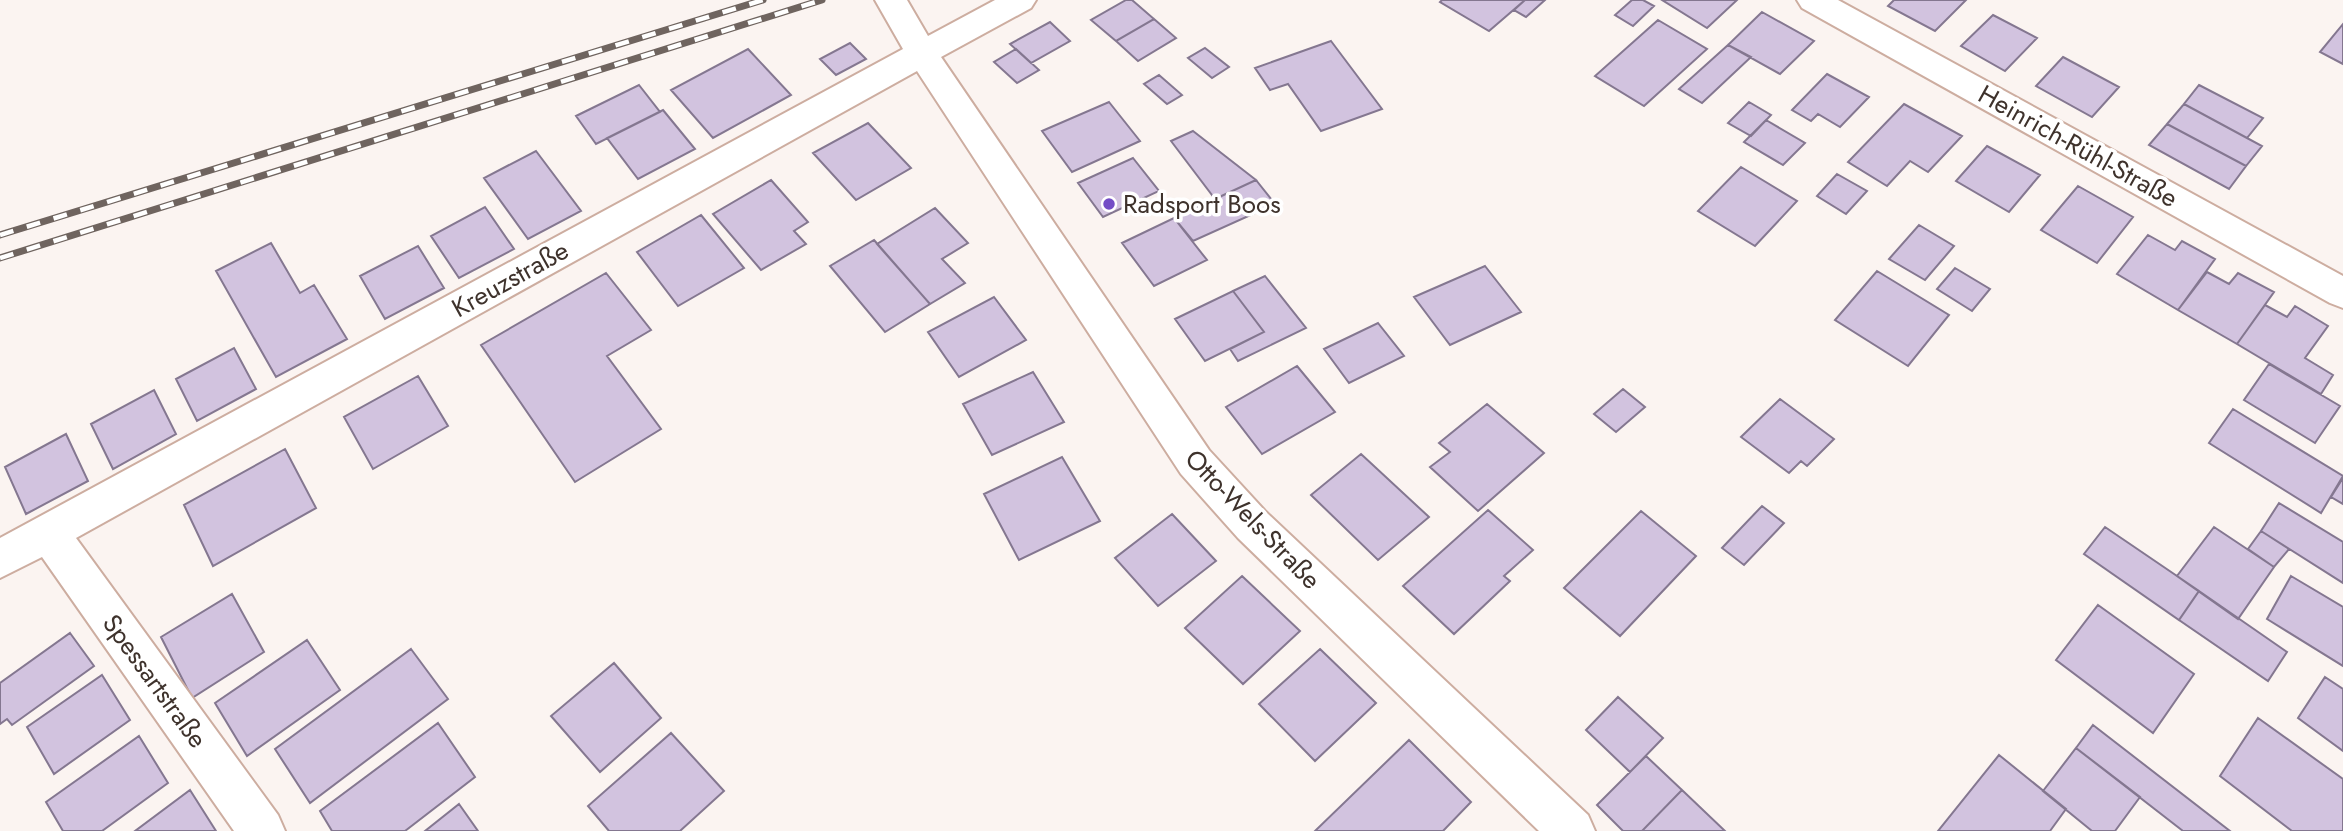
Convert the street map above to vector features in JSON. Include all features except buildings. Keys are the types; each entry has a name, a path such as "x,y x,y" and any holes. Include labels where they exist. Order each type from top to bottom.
{"street":[{"name":"Otto-Wels-Straße","path":"891,0 922,54 1195,462 1252,525 1572,831"},
{"name":"Kreuzstraße","path":"0,559 1020,0"},
{"name":"Heinrich-Rühl-Straße","path":"1813,0 2343,293"},
{"name":"Spessartstraße","path":"48,532 262,831"}],"railway":[{"path":"0,235 763,0"},
{"path":"0,258 822,0"}],"place":[{"name":"Radsport Boos","path":"1109,204"}]}
